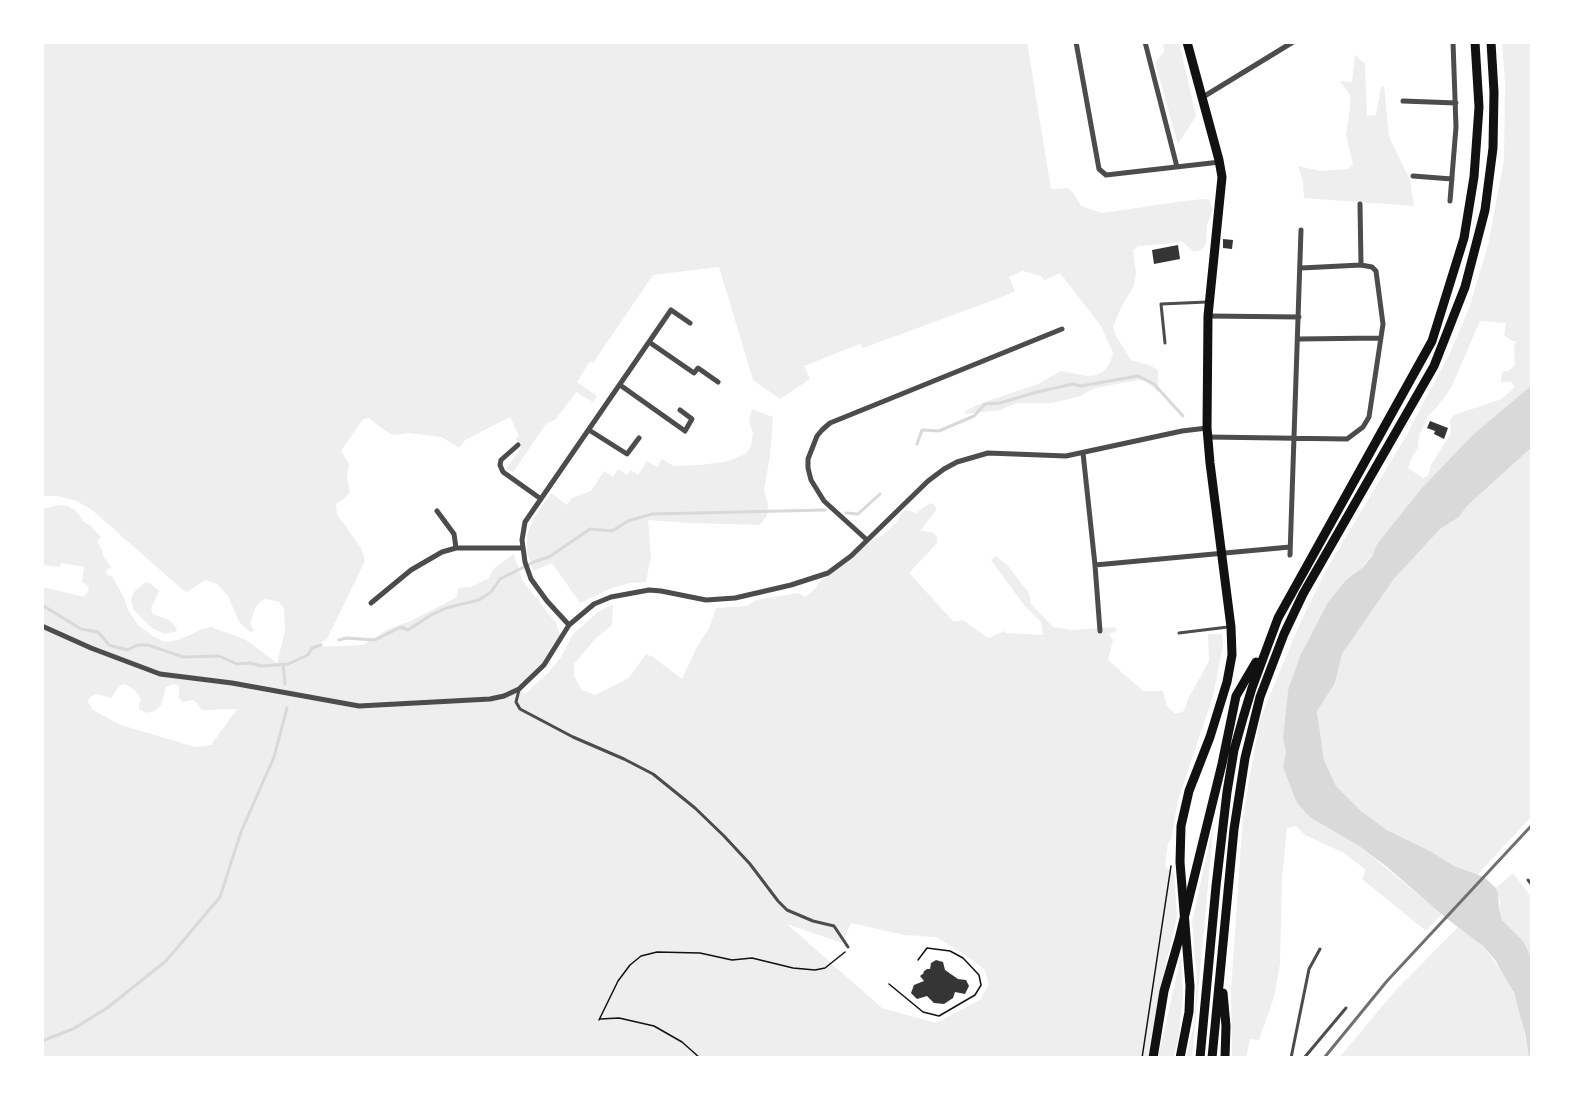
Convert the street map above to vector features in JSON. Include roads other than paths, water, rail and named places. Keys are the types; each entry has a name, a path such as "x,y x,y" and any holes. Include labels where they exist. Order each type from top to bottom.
{"main road":[{"path":"1180,1058 1190,1012 1191,986 1180,862 1181,826 1189,791 1210,737 1227,682 1232,655 1231,627 1207,433 1208,316 1222,177 1220,162 1187,42"},
{"path":"1153,1058 1164,991 1222,764 1236,696 1268,643 1298,580 1432,341 1464,238 1473,186 1478,145 1479,107 1475,42"},
{"path":"1212,1058 1234,829 1245,758 1260,697 1284,634 1303,594 1434,366 1465,287 1485,210 1493,148 1494,92 1491,42"},
{"path":"1200,1058 1227,792 1234,750 1268,643"},
{"path":"1221,970 1226,1026 1225,1058"}],"street":[{"path":"1076,42 1099,169 1106,175 1220,162"},
{"path":"1145,42 1177,167"},
{"path":"1203,98 1293,42"},
{"path":"1450,201 1455,152 1456,103 1453,42"},
{"path":"1403,100 1456,103"},
{"path":"1413,176 1452,179"},
{"path":"1360,204 1361,265"},
{"path":"1290,555 1302,230"},
{"path":"42,626 91,648 160,674 232,683 359,706 490,699 504,696 519,689 544,665 569,625 594,604 611,597 649,590 719,600 752,595 818,578 838,566 928,481 957,462 988,453 1066,456 1182,430 1293,440 1338,440 1354,435 1369,417 1383,324 1376,271 1372,267 1361,265 1301,268"},
{"path":"569,625 536,588 527,570 522,548 522,530 671,310 690,323"},
{"path":"1208,316 1299,317"},
{"path":"867,540 824,501 811,480 807,468 808,459 822,430 830,423 1062,329"},
{"path":"1299,339 1381,338"},
{"path":"649,342 694,373 698,368 718,382"},
{"path":"620,385 686,431 692,419 680,410"},
{"path":"589,430 627,454 639,438"},
{"path":"518,445 501,460 500,465 503,472 541,499"},
{"path":"1083,453 1100,631"},
{"path":"437,511 454,534 456,548"},
{"path":"371,603 411,570 442,552 456,548 522,548"},
{"path":"1095,566 1222,552 1290,548"}],"lane":[{"path":"1165,343 1161,304 1209,302"},
{"path":"1179,633 1231,627"},
{"path":"519,689 516,702 520,709 573,737 653,774 695,808 724,836 788,910 813,921 834,926 849,947"},
{"path":"1528,880 1532,885"},
{"path":"1292,1058 1309,969 1320,949"},
{"path":"1304,1058 1346,1008"}],"waterway":[{"path":"917,444 922,430 939,431 974,416 985,404 1000,403 1073,384 1081,386 1138,376 1154,384 1183,416"},
{"path":"846,513 858,514 880,494"},
{"path":"339,640 346,638 375,640 401,627 408,630 446,608 479,600 491,592 500,579 549,557 590,529 612,531 628,521 652,514 825,510"},
{"path":"42,605 81,629 98,632 109,645 127,650 138,645 148,645 183,657 219,656 237,664 250,663 261,666 288,664 308,655 312,648 321,645"},
{"path":"283,665 285,684"},
{"path":"42,1041 73,1029 107,1008 166,961 220,897 241,832 274,757 287,708"}],"railway":[{"path":"1324,1058 1387,981 1532,825"}]}
